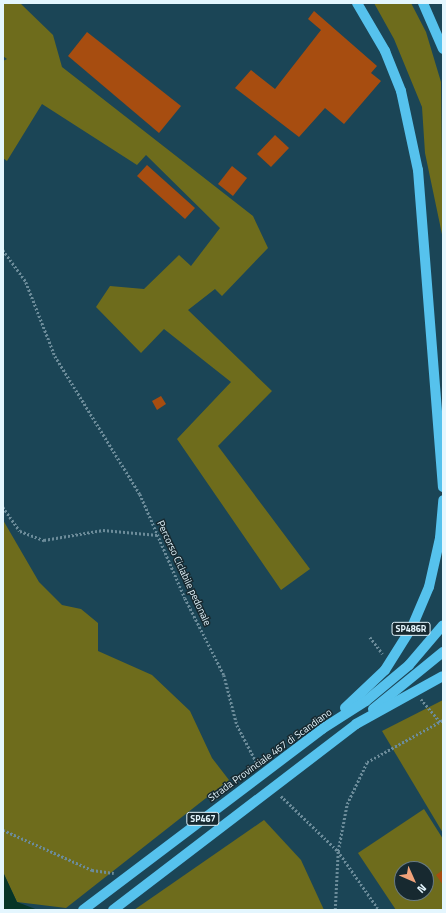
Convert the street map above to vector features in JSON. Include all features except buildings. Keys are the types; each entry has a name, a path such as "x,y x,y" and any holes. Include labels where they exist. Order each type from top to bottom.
{"main road":[{"path":"357,3 385,51 401,92 418,170 443,487"},
{"path":"423,3 443,49"},
{"name":"SP486R","path":"322,729 385,670 412,627 429,586 440,538 443,500"},
{"name":"Strada Provinciale 467 di Scandiano","path":"83,910 322,729 388,683 418,656 443,625"},
{"path":"356,724 443,652"},
{"name":"SP467","path":"113,910 356,724 443,676"}],"path":[{"name":"Percorso Ciclabile pedonale","path":"3,250 26,282 51,347 118,453 222,670 237,725 260,768"},
{"path":"3,508 20,530 44,540 103,530 158,535"},
{"path":"370,638 384,655"},
{"path":"336,910 338,850 347,804 367,762 442,721 418,696"},
{"path":"278,791 291,808 338,850 379,910"},
{"path":"3,830 92,870 120,874"}],"shaded area":[{"path":"3,3 20,3 53,35 62,67 253,216 268,248 222,296 215,289 188,310 272,391 218,446 310,569 281,590 177,439 231,382 164,329 141,353 96,307 110,286 144,289 179,255 191,266 220,228 146,155 137,165 42,104 7,161 3,158 3,61 7,59 3,56"},
{"path":"374,3 411,3 426,32 441,82 443,239 425,153 422,107 394,39"},
{"path":"3,520 39,582 62,605 81,609 98,623 98,651 152,675 190,711 212,758 229,780 66,908 17,902 3,872"},
{"path":"443,700 443,833 382,731"},
{"path":"424,809 443,839 443,910 396,910 358,853"},
{"path":"264,820 301,860 324,910 134,910"},
{"path":"3,872 17,902 38,910 3,910"}]}
